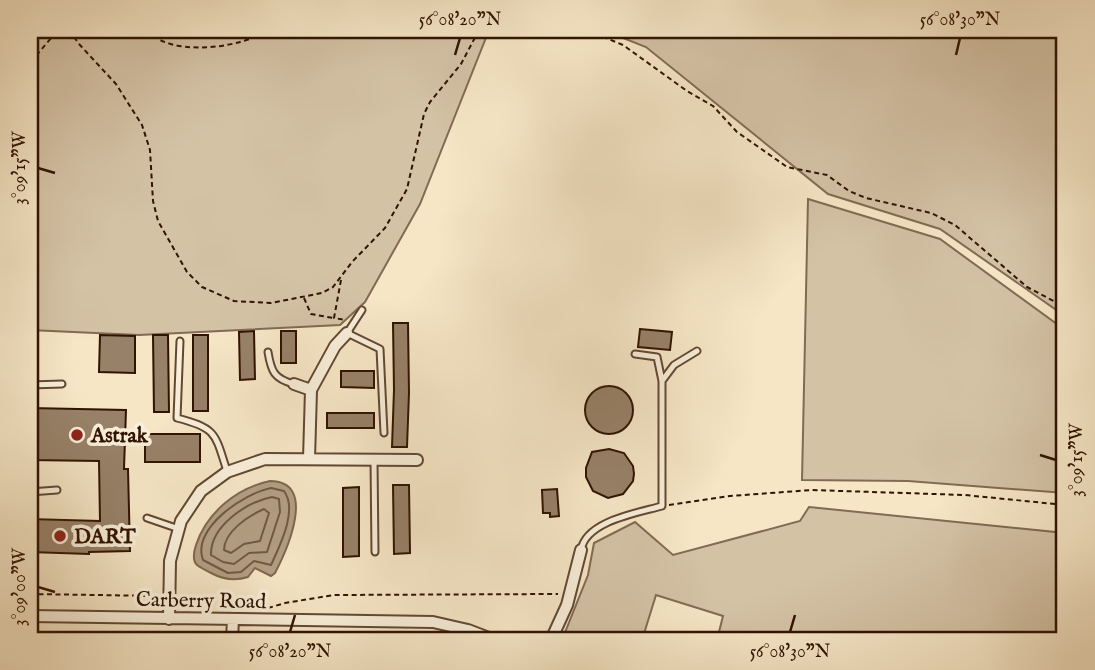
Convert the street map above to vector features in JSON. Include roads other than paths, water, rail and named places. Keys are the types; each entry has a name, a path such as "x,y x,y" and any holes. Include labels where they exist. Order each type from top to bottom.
{"street":[{"path":"309,459 311,390 335,346 347,333"},
{"path":"294,384 311,390"},
{"path":"169,619 170,561 181,521 201,491 227,472 265,459 417,460"},
{"path":"551,640 570,594 581,550"},
{"name":"Carberry Road","path":"30,615 433,622 495,640"},
{"path":"232,640 233,619"}],"lane":[{"path":"362,310 347,333 380,349 384,433"},
{"path":"180,341 177,418 202,424 215,435 227,472"},
{"path":"662,381 674,365 697,351"},
{"path":"268,352 271,370 276,377 294,384"},
{"path":"581,550 582,541 592,530 628,515 662,506 662,381 657,357 635,354"},
{"path":"30,385 62,384"},
{"path":"374,460 374,552"},
{"path":"30,492 57,490"},
{"path":"147,518 179,529"}],"water":[{"path":"270,481 284,484 293,492 296,504 291,534 275,573 271,576 255,568 248,577 230,579 197,565 194,558 196,545 216,512 246,489"}],"place":[{"name":"Astrak","path":"77,435"},
{"name":"DART","path":"60,536"}]}
